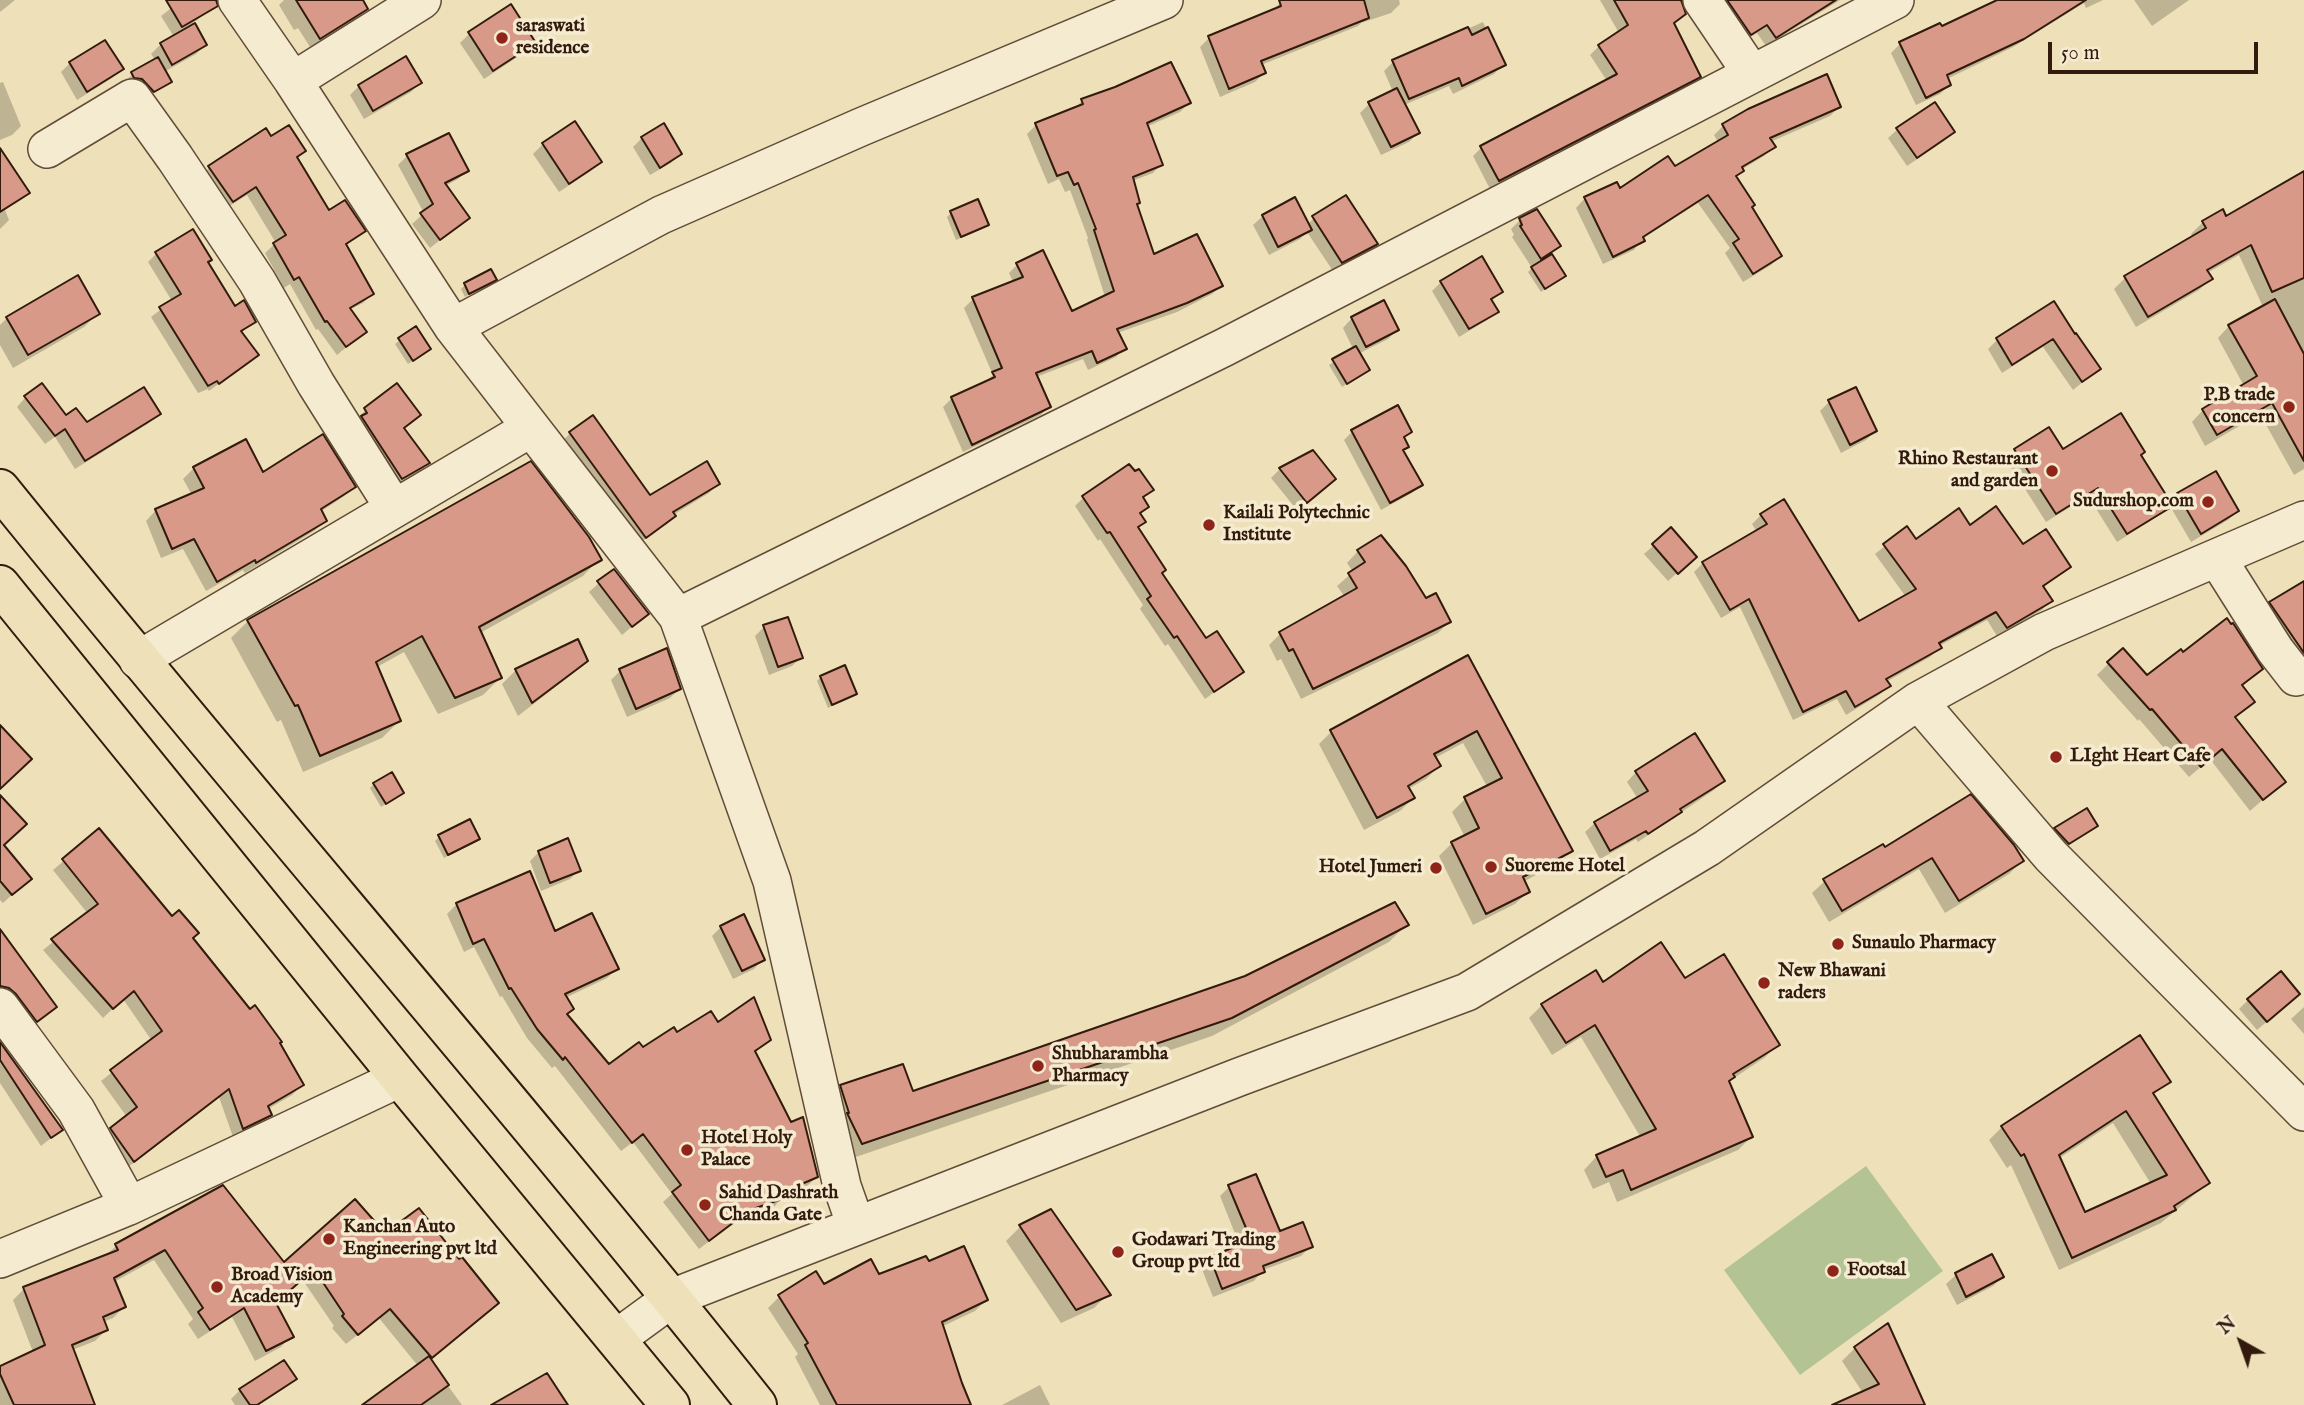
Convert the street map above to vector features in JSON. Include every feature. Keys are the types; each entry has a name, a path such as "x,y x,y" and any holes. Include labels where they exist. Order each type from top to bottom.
{"highway":[{"path":"0,489 138,660 672,1298 757,1405"},
{"path":"0,585 400,1078 670,1405"}],"street":[{"path":"237,0 453,327 678,617 772,881 842,1186 856,1226"},
{"path":"293,81 422,0"},
{"path":"453,327 661,215 873,121 1164,0"},
{"path":"1702,0 1752,74"},
{"path":"678,617 1225,347 1895,0"},
{"path":"47,149 132,98 257,281 316,384 394,508"},
{"path":"138,660 531,428"},
{"path":"616,1339 672,1298 1467,992 1707,848 1918,701 2044,632 2304,520"},
{"path":"2217,558 2296,677"},
{"path":"1918,701 2051,856 2304,1112"},
{"path":"0,1007 76,1110 129,1206"},
{"path":"0,1259 129,1206 400,1078"}],"green space":[{"name":"Footsal","path":"1866,1166 1943,1271 1800,1375 1724,1270"}],"building":[{"path":"166,0 216,0 218,6 182,27"},
{"path":"296,0 363,0 368,9 320,39"},
{"path":"1279,0 1364,0 1369,18 1261,61 1266,73 1229,89 1208,36 1281,6"},
{"path":"1614,0 1681,0 1686,14 1674,23 1701,77 1499,181 1480,146 1617,74 1598,45 1628,25"},
{"path":"1727,0 1836,0 1776,38 1767,25 1751,35"},
{"path":"1997,0 2086,0 2024,39 1947,75 1951,85 1926,98 1899,42 1940,23 1942,26"},
{"name":"saraswati residence","path":"511,4 536,43 493,71 468,32"},
{"path":"195,23 207,45 172,65 160,43"},
{"path":"1468,27 1472,35 1488,27 1506,65 1462,86 1459,78 1409,99 1392,60"},
{"path":"105,40 124,69 87,92 69,62"},
{"path":"406,56 422,83 373,111 358,85"},
{"path":"158,57 172,82 154,92 142,79 134,78 131,72"},
{"path":"1171,62 1191,103 1147,123 1163,165 1133,177 1140,203 1137,204 1154,254 1197,234 1223,286 1187,303 1117,329 1127,349 1097,363 1092,351 1036,373 1051,407 972,445 951,397 995,377 992,372 1002,368 972,297 1023,277 1016,263 1043,250 1072,311 1114,291 1094,230 1096,229 1078,183 1074,185 1068,172 1057,176 1035,123 1083,104 1081,99"},
{"path":"1827,74 1841,107 1770,138 1776,147 1742,167 1744,171 1736,176 1782,256 1753,274 1733,243 1739,239 1708,195 1643,237 1645,241 1613,257 1584,197 1617,182 1620,188 1668,156 1675,166 1728,135 1722,124 1748,109"},
{"path":"1397,88 1420,133 1391,147 1368,102"},
{"path":"1935,102 1955,132 1917,158 1896,128"},
{"path":"575,121 602,162 569,184 542,143"},
{"path":"664,123 682,154 660,168 641,137"},
{"path":"289,125 306,151 297,157 329,210 345,200 366,231 346,244 374,294 350,308 367,332 346,347 327,321 325,322 299,277 294,280 273,243 286,235 256,187 233,202 208,166 266,128 271,136"},
{"path":"449,133 469,171 445,183 470,218 440,240 420,213 433,204 406,154"},
{"path":"0,148 30,193 0,212"},
{"path":"2304,171 2304,278 2272,292 2251,245 2207,270 2213,279 2148,317 2124,276 2206,228 2202,221 2223,209 2226,216"},
{"path":"1346,195 1378,244 1342,263 1312,216"},
{"path":"1295,197 1312,230 1278,247 1262,215"},
{"path":"978,199 989,225 961,237 950,211"},
{"path":"1537,209 1561,246 1541,259 1520,226 1522,225 1519,218"},
{"path":"193,229 212,260 208,262 235,306 244,300 256,322 241,331 259,355 219,384 217,381 208,386 159,307 181,294 155,252"},
{"path":"1552,254 1566,276 1545,289 1531,267"},
{"path":"1482,256 1503,292 1491,299 1499,312 1469,329 1440,281"},
{"path":"491,269 497,280 469,294 464,283"},
{"path":"78,275 100,314 28,355 6,317"},
{"name":"P.B trade concern","path":"2275,299 2304,354 2304,461 2272,403 2217,435 2202,409 2257,376 2228,325"},
{"path":"1384,300 1399,330 1366,347 1351,317"},
{"path":"2054,301 2101,369 2082,382 2053,339 2012,365 1996,338"},
{"path":"416,326 431,349 413,361 398,338"},
{"path":"1356,346 1370,370 1347,384 1332,359"},
{"path":"42,383 66,415 76,408 87,422 144,387 161,414 85,461 65,429 55,436 24,396"},
{"path":"397,383 421,415 404,428 430,463 402,479 361,416 367,413 364,408"},
{"path":"1856,387 1877,431 1850,445 1828,400"},
{"path":"1398,405 1412,432 1404,437 1409,447 1403,450 1423,485 1390,503 1351,430"},
{"path":"2121,413 2145,452 2141,455 2173,506 2127,534 2098,488 2056,514 2014,449 2049,427 2063,449"},
{"path":"593,415 650,495 707,461 720,484 673,512 676,516 646,538 569,432"},
{"path":"323,434 356,487 321,509 327,521 256,563 255,560 217,582 194,539 172,549 155,509 204,488 193,467 246,439 263,472"},
{"path":"1313,450 1336,479 1307,503 1279,468"},
{"path":"531,461 589,537 602,560 479,627 502,678 455,698 422,636 376,662 401,721 320,756 298,705 295,706 247,620"},
{"path":"1129,464 1135,471 1139,469 1154,490 1143,497 1149,507 1140,513 1146,522 1138,527 1166,570 1162,573 1206,638 1217,631 1244,672 1214,692 1177,636 1174,638 1147,599 1151,596 1110,532 1107,533 1082,496"},
{"name":"Sudurshop.com","path":"2216,471 2239,511 2201,534 2177,493"},
{"path":"1784,499 1859,621 1916,589 1883,544 1907,526 1916,539 1959,508 1970,525 1996,506 2023,544 2046,529 2071,567 2043,586 2053,601 2007,628 1996,612 1939,643 1942,648 1886,679 1891,686 1855,707 1846,691 1803,712 1749,599 1730,610 1702,562 1767,524 1760,514"},
{"path":"1671,527 1697,557 1678,574 1652,544"},
{"path":"1381,535 1406,566 1426,598 1436,593 1451,622 1313,689 1293,649 1289,651 1279,632 1357,588 1348,573 1365,562 1357,550"},
{"path":"614,569 649,614 632,627 597,581"},
{"path":"2304,581 2304,653 2269,602"},
{"path":"788,617 803,658 778,667 763,625"},
{"path":"2227,618 2263,669 2242,685 2255,702 2235,717 2286,782 2263,800 2222,749 2201,767 2152,709 2150,710 2107,662 2123,648 2147,675 2181,649 2183,652"},
{"path":"578,639 588,661 532,703 515,669"},
{"path":"667,648 681,689 636,709 619,669"},
{"path":"1468,655 1573,851 1523,877 1530,892 1486,914 1451,842 1479,828 1464,797 1502,778 1477,731 1434,754 1441,766 1408,786 1415,798 1377,818 1330,730"},
{"path":"845,665 857,694 832,705 820,676"},
{"path":"0,725 32,759 0,789"},
{"path":"1695,733 1725,781 1680,809 1682,812 1648,834 1646,831 1610,851 1594,822 1648,791 1635,771"},
{"path":"392,772 404,793 386,804 373,783"},
{"path":"1971,794 2024,861 1959,901 1932,858 1842,911 1823,879 1883,844 1885,847"},
{"path":"0,795 27,824 4,845 32,879 12,895 0,881"},
{"path":"2087,808 2098,826 2069,844 2054,828"},
{"path":"470,819 480,839 448,855 438,835"},
{"path":"99,828 172,916 179,910 199,933 193,938 250,1009 255,1005 282,1042 280,1043 304,1085 268,1106 272,1115 243,1129 229,1089 134,1162 110,1128 137,1107 110,1070 162,1031 134,991 113,1009 51,939 98,904 62,859"},
{"path":"568,838 581,871 550,883 538,851"},
{"path":"530,871 555,931 592,913 619,969 565,994 574,1009 567,1014 609,1064 639,1042 643,1047 674,1027 677,1032 711,1011 718,1022 754,997 771,1040 755,1051 791,1122 803,1117 818,1177 783,1192 785,1198 750,1210 709,1241 672,1192 681,1185 643,1134 632,1143 565,1057 563,1060 537,1029 511,988 509,989 484,939 473,944 456,903"},
{"name":"Shubharambha Pharmacy","path":"1395,902 1409,925 1232,1018 862,1144 847,1113 840,1085 903,1064 913,1091 1245,976"},
{"path":"744,914 765,960 742,971 720,926"},
{"path":"0,929 57,1007 37,1022 16,994 9,988 0,986"},
{"path":"1661,942 1685,978 1724,954 1780,1045 1733,1074 1735,1077 1729,1081 1753,1137 1631,1190 1623,1170 1606,1177 1596,1155 1656,1129 1595,1025 1566,1043 1541,1004 1596,970 1603,982"},
{"path":"2281,971 2300,994 2267,1022 2247,999"},
{"path":"2140,1035 2171,1082 2153,1093 2210,1183 2174,1206 2176,1210 2072,1258 2024,1154 2021,1156 2001,1126","holes":["2126,1111 2167,1175 2085,1212 2059,1155"]},
{"path":"0,1042 63,1130 51,1138 0,1060"},
{"path":"1256,1174 1280,1231 1303,1222 1313,1247 1263,1266 1265,1272 1222,1289 1210,1257 1251,1240 1228,1185"},
{"path":"223,1185 284,1262 355,1199 385,1233 419,1208 459,1259 462,1257 499,1303 432,1358 390,1309 358,1335 342,1316 344,1314 314,1269 276,1303 294,1337 266,1351 244,1308 210,1330 198,1312 203,1308 165,1250 114,1278 126,1307 103,1317 108,1330 72,1345 95,1405 14,1405 0,1374 0,1366 45,1345 23,1287 118,1250 115,1244"},
{"path":"1051,1209 1111,1295 1076,1310 1019,1225"},
{"path":"964,1246 988,1300 942,1322 971,1405 837,1405 805,1345 808,1343 778,1295 816,1271 824,1284 871,1259 879,1274 926,1256 929,1261"},
{"path":"1992,1254 2004,1277 1966,1297 1955,1273"},
{"path":"1888,1323 1925,1405 1832,1405 1879,1384 1854,1347"},
{"path":"429,1356 449,1385 421,1405 362,1405"},
{"path":"284,1360 297,1379 257,1405 250,1405 239,1389"},
{"path":"547,1373 568,1405 491,1405"}],"place":[{"name":"saraswati residence","path":"502,38"},
{"name":"P.B trade concern","path":"2289,407"},
{"name":"Rhino Restaurant and garden","path":"2052,471"},
{"name":"Sudurshop.com","path":"2208,502"},
{"name":"Kailali Polytechnic Institute","path":"1209,525"},
{"name":"LIght Heart Cafe","path":"2056,757"},
{"name":"Suoreme Hotel","path":"1491,867"},
{"name":"Hotel Jumeri","path":"1436,868"},
{"name":"Sunaulo Pharmacy","path":"1838,944"},
{"name":"New Bhawani raders","path":"1764,983"},
{"name":"Shubharambha Pharmacy","path":"1038,1066"},
{"name":"Hotel Holy Palace","path":"687,1150"},
{"name":"Sahid Dashrath Chanda Gate","path":"705,1205"},
{"name":"Kanchan Auto Engineering pvt ltd","path":"329,1239"},
{"name":"Godawari Trading Group pvt ltd","path":"1118,1252"},
{"name":"Footsal","path":"1833,1271"},
{"name":"Broad Vision Academy","path":"217,1287"}]}
